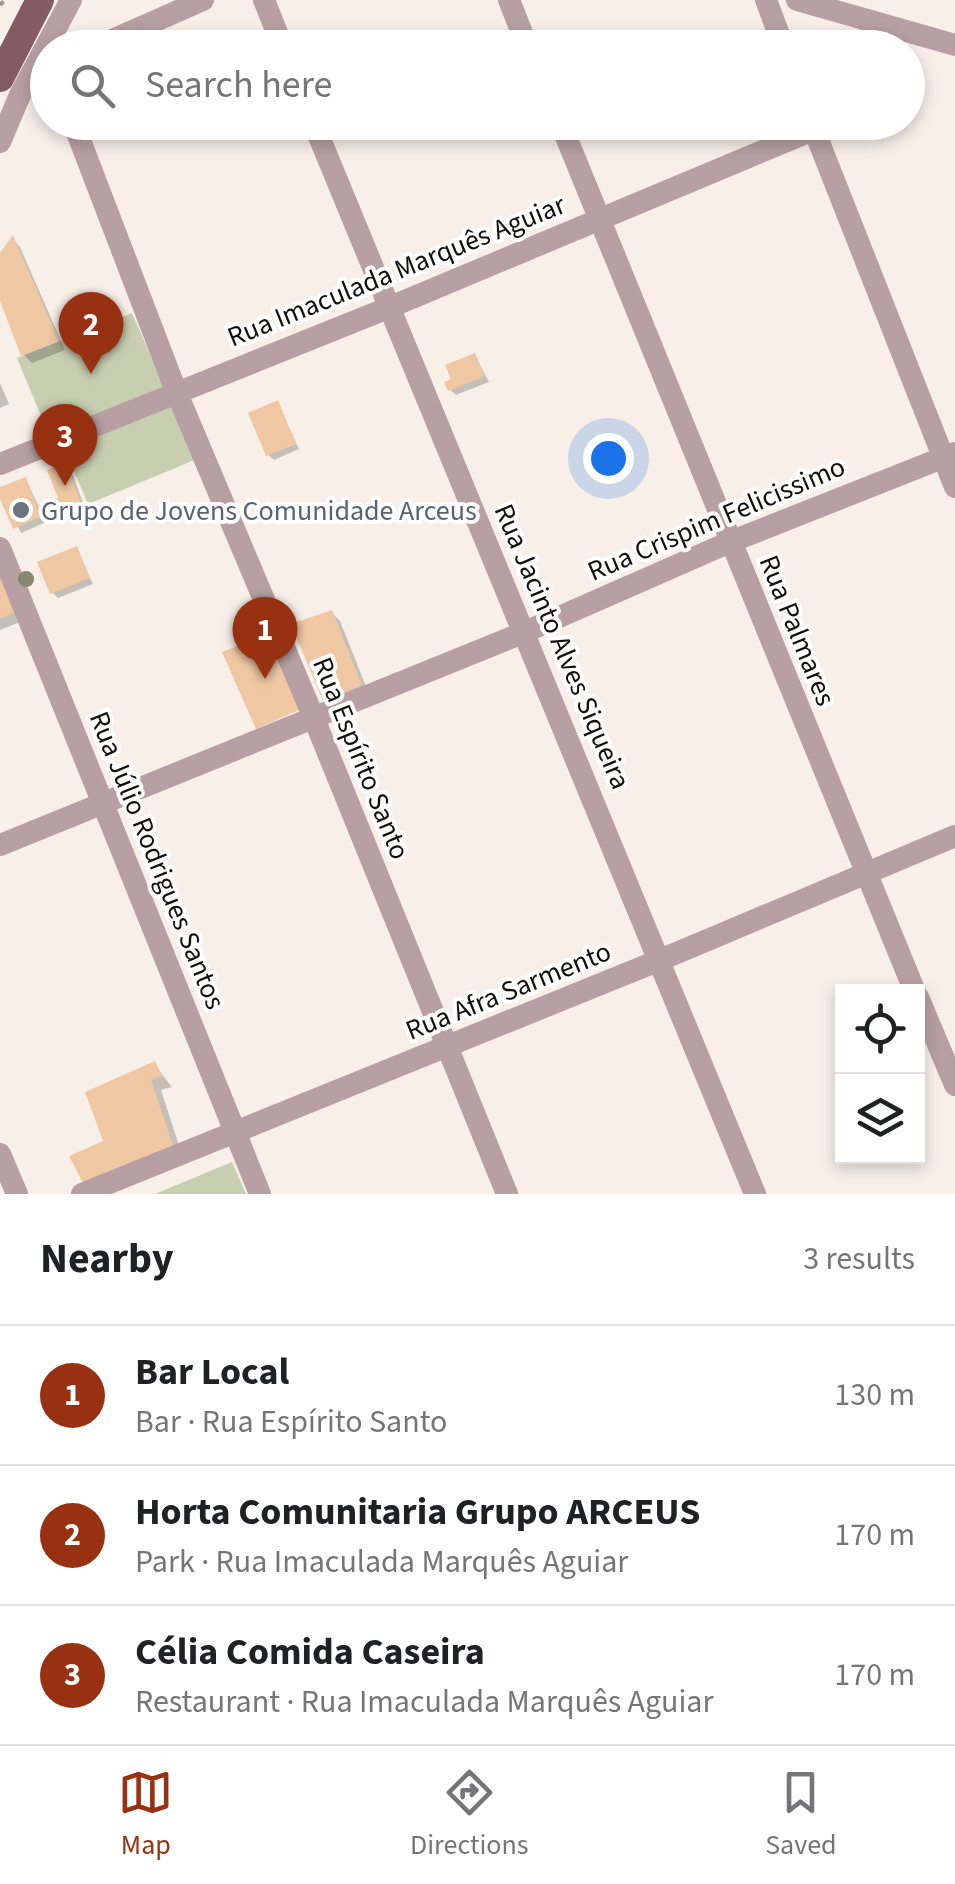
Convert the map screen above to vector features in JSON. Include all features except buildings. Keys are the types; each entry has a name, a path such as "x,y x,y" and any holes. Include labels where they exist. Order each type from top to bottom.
{"main road":[{"path":"0,78 40,0"}],"street":[{"path":"57,30 71,0"},
{"path":"135,30 203,0"},
{"path":"264,0 276,30"},
{"path":"508,0 520,30"},
{"path":"766,0 777,30"},
{"path":"797,0 900,30"},
{"path":"925,37 955,46"},
{"path":"0,142 30,84"},
{"name":"Rua Espírito Santo","path":"80,140 176,391 508,1194"},
{"name":"Rua Jacinto Alves Siqueira","path":"320,140 755,1194"},
{"name":"Rua Palmares","path":"568,140 912,984"},
{"name":"Rua Imaculada Marquês Aguiar","path":"0,464 388,308 780,140"},
{"path":"818,140 949,456 955,486"},
{"name":"Rua Crispim Felicissimo","path":"0,845 524,632 730,542 949,456"},
{"name":"Rua Júlio Rodrigues Santos","path":"0,548 260,1194"},
{"name":"Rua Afra Sarmento","path":"82,1194 955,836"},
{"name":"Rua Palmares","path":"925,1015 955,1085"},
{"path":"0,1154 17,1194"}],"green space":[{"path":"132,313 166,391 51,440 17,358"},
{"path":"179,403 202,457 88,504 64,448"},
{"path":"232,1162 246,1194 155,1194"}],"place":[{"name":"Horta Comunitaria Grupo ARCEUS","path":"91,374"},
{"name":"Célia Comida Caseira","path":"65,486"},
{"name":"Grupo de Jovens Comunidade Arceus","path":"21,510"},
{"name":"Bar Local","path":"265,679"}]}
